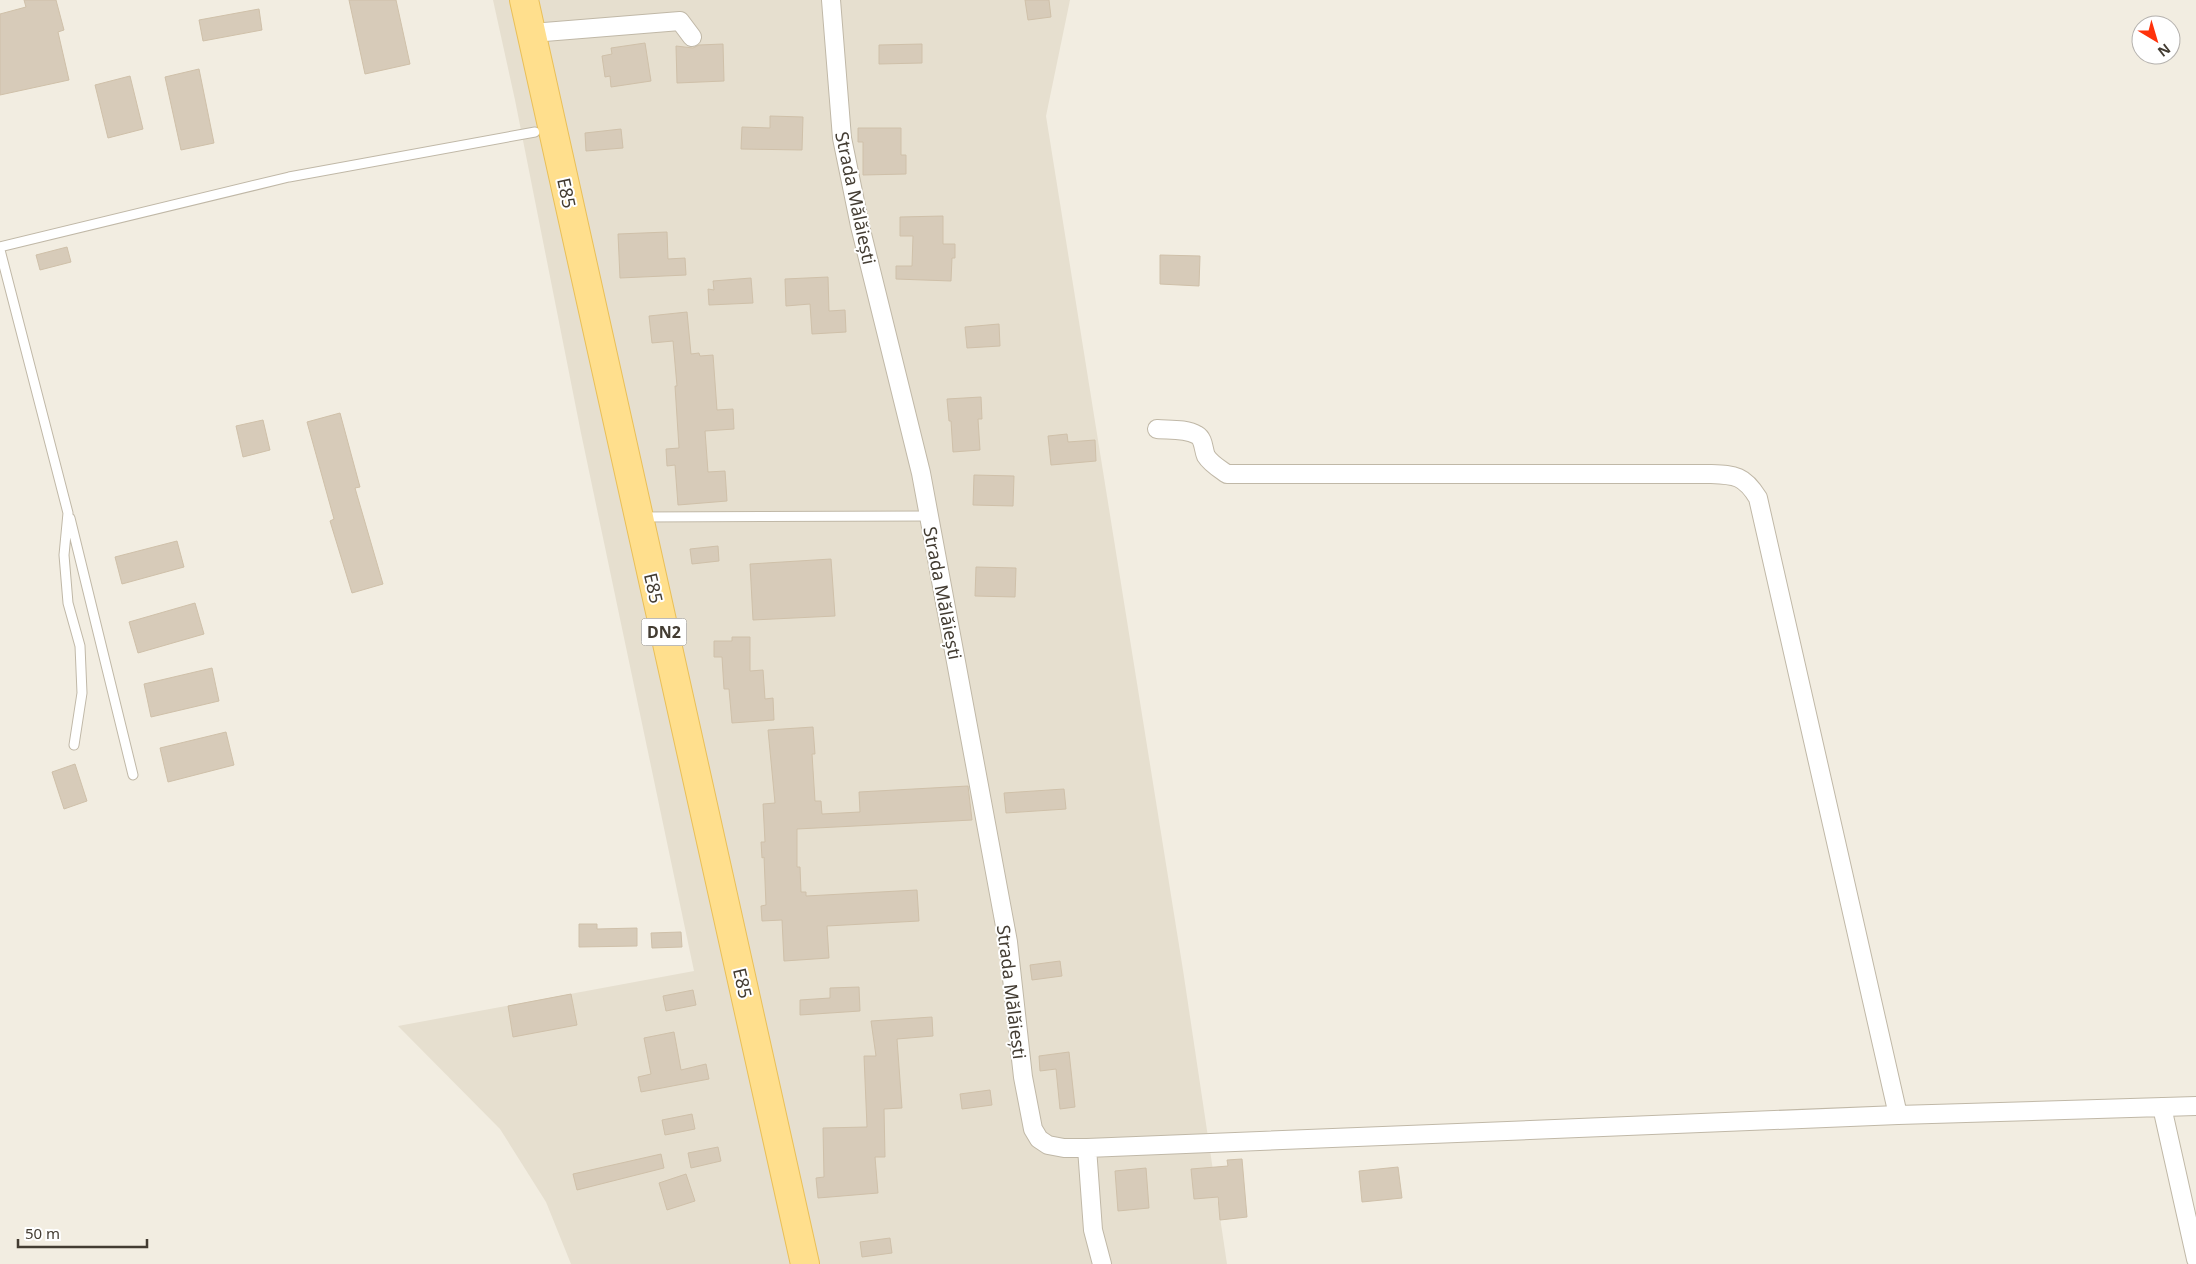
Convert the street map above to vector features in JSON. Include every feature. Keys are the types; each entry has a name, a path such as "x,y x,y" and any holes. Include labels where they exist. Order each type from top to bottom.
{"main road":[{"name":"E85","path":"505,0 786,1264"},
{"name":"E85","path":"524,0 805,1264"}],"street":[{"name":"Strada Mălăiești","path":"831,0 842,138 860,226 921,474 1008,942 1023,1077 1033,1129 1039,1139 1048,1145 1064,1148 1087,1148 1898,1115 2196,1106"},
{"path":"532,33 680,21 692,37"},
{"path":"1157,429 1189,432 1199,435 1206,455 1214,465 1227,474 1710,474 1734,475 1749,484 1758,498 1898,1115"},
{"path":"2162,1107 2196,1259"},
{"path":"1087,1148 1093,1230 1102,1264"}],"lane":[{"path":"133,775 0,248 288,177 534,132"},
{"path":"68,513 64,556 68,603 80,646 82,693 74,745"},
{"path":"639,517 929,516"}],"shaded area":[{"path":"493,0 1070,0 1046,116 1183,970 1227,1264 571,1264 546,1202 500,1129 398,1026 694,971 581,433 515,100"}],"building":[{"path":"24,0 56,0 64,30 58,32 69,80 0,95 0,14 26,7"},
{"path":"349,0 396,0 410,64 365,74"},
{"path":"1025,0 1049,0 1051,17 1028,20"},
{"path":"259,9 262,30 203,41 199,20"},
{"path":"645,43 651,81 611,87 610,76 605,77 602,56 612,54 611,48"},
{"path":"723,44 724,81 677,83 676,46 693,48 699,45"},
{"path":"922,44 922,63 879,64 879,45"},
{"path":"199,69 214,143 181,150 165,77"},
{"path":"130,76 143,129 108,138 95,85"},
{"path":"770,116 803,117 802,150 741,149 742,127 770,128"},
{"path":"858,128 901,128 901,155 906,155 906,174 863,175 863,142 858,142"},
{"path":"621,129 623,148 586,151 585,133"},
{"path":"943,216 943,244 955,244 955,258 952,258 951,281 896,279 896,266 912,266 913,236 900,236 900,217"},
{"path":"667,232 668,259 685,258 686,275 620,278 618,234"},
{"path":"67,247 71,262 40,270 36,255"},
{"path":"1160,255 1200,256 1199,286 1160,284"},
{"path":"828,277 829,311 845,310 846,332 812,334 810,304 786,306 785,279"},
{"path":"751,278 753,303 709,305 708,289 714,290 713,281"},
{"path":"687,312 691,354 699,353 700,356 713,355 717,410 733,409 734,429 705,431 708,472 725,471 727,501 678,505 675,465 667,466 666,449 679,448 673,341 652,343 649,316"},
{"path":"999,324 1000,346 967,348 965,327"},
{"path":"981,397 982,419 978,419 980,450 953,452 947,399"},
{"path":"340,413 360,487 355,488 383,584 352,593 330,521 334,519 307,422"},
{"path":"263,420 270,450 243,457 236,426"},
{"path":"1067,434 1068,442 1095,440 1096,461 1051,465 1048,436"},
{"path":"974,475 1014,476 1013,506 973,505"},
{"path":"177,541 184,567 122,584 115,557"},
{"path":"718,546 719,561 692,564 690,549"},
{"path":"831,559 835,616 753,620 750,564"},
{"path":"976,567 1016,568 1015,597 975,596"},
{"path":"195,603 204,634 138,653 129,622"},
{"path":"732,637 750,637 750,671 763,670 765,699 773,698 774,720 732,723 729,689 724,689 722,657 714,657 714,641 732,641"},
{"path":"212,668 219,701 151,717 144,684"},
{"path":"813,727 815,754 812,754 815,801 821,801 822,814 860,812 859,792 968,786 972,820 797,829 797,867 800,867 801,892 806,892 806,896 917,890 919,921 827,926 829,958 784,961 782,920 762,921 761,906 766,905 764,857 762,858 761,842 765,842 763,804 775,803 768,730"},
{"path":"226,732 234,765 168,782 160,748"},
{"path":"75,764 87,801 64,809 52,772"},
{"path":"1064,789 1066,809 1006,813 1004,793"},
{"path":"579,924 597,924 597,929 637,928 637,946 579,947"},
{"path":"681,932 682,947 652,948 651,933"},
{"path":"1060,961 1062,976 1032,980 1030,965"},
{"path":"859,987 860,1011 800,1015 800,1000 830,998 830,988"},
{"path":"693,990 696,1005 666,1011 663,996"},
{"path":"571,994 577,1025 513,1037 508,1006"},
{"path":"932,1017 933,1036 897,1039 902,1108 884,1109 885,1157 875,1157 878,1193 818,1198 816,1178 824,1177 823,1128 867,1127 864,1056 876,1056 871,1021"},
{"path":"674,1032 681,1070 706,1064 709,1079 641,1092 638,1077 651,1074 644,1038"},
{"path":"1069,1052 1075,1107 1060,1109 1056,1069 1040,1071 1039,1056"},
{"path":"990,1090 992,1105 962,1109 960,1094"},
{"path":"692,1114 695,1129 665,1135 662,1120"},
{"path":"718,1147 721,1161 691,1168 688,1153"},
{"path":"661,1154 664,1168 577,1190 573,1174"},
{"path":"1242,1159 1247,1217 1220,1220 1218,1197 1194,1199 1191,1169 1228,1166 1227,1160"},
{"path":"1398,1167 1402,1198 1362,1202 1359,1171"},
{"path":"1146,1168 1149,1208 1118,1211 1115,1171"},
{"path":"686,1174 695,1201 667,1210 659,1183"},
{"path":"890,1238 892,1253 862,1257 860,1242"}]}
